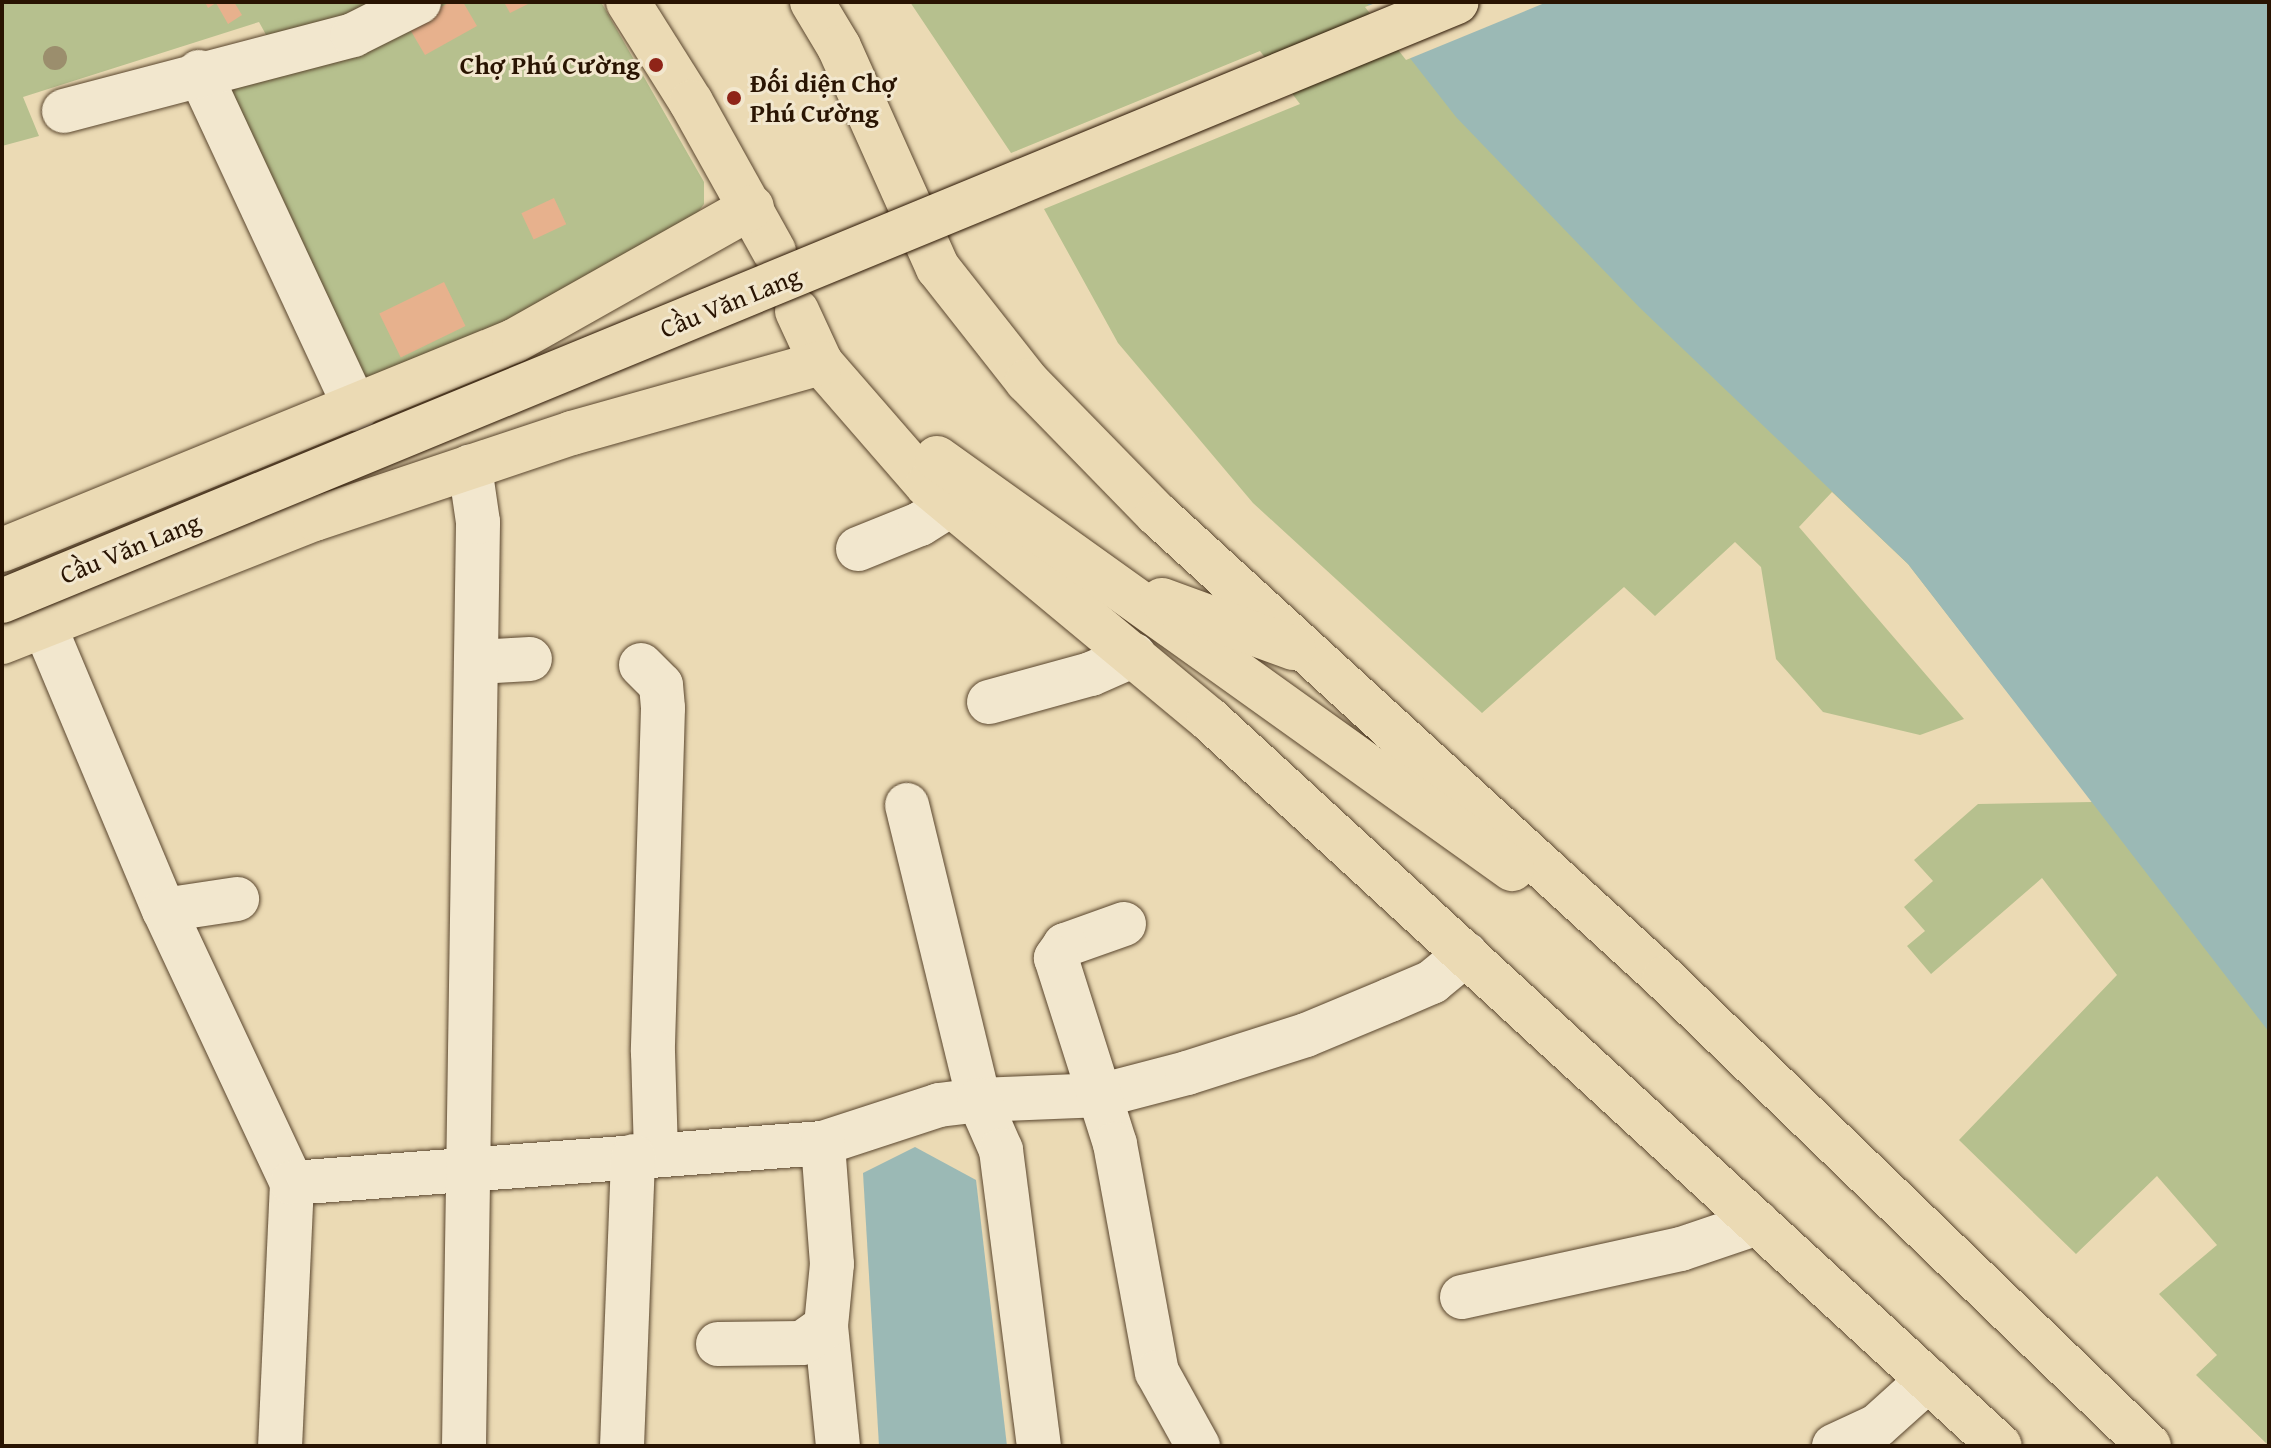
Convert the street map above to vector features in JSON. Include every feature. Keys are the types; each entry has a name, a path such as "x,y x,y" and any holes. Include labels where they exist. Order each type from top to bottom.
{"main road":[{"path":"628,2 646,21 774,251"},
{"path":"812,2 839,47 938,268 1027,381 1157,514 1316,656 1664,978 2149,1446"},
{"name":"Cầu Văn Lang","path":"2,601 1457,2"},
{"path":"2,549 356,409 514,341 752,207"},
{"path":"797,311 821,363 951,505 1134,655 1466,954 2000,1446"},
{"path":"2,642 315,519 470,467 821,363"},
{"path":"850,397 1664,978"},
{"path":"1111,581 1316,656"}],"street":[{"path":"64,111 199,72 353,35 419,2"},
{"path":"199,72 356,409"},
{"path":"464,1446 478,522 470,467"},
{"path":"858,549 920,524 951,505"},
{"path":"44,625 164,910 292,1183 280,1446"},
{"path":"989,702 1091,674 1134,655"},
{"path":"477,662 530,659"},
{"path":"622,1446 653,1052 663,708 661,685 641,665"},
{"path":"907,805 979,1100 1001,1150 1039,1446"},
{"path":"164,910 237,899"},
{"path":"1124,924 1065,945 1056,958 1103,1095 1157,1372 1198,1446"},
{"path":"292,1183 823,1143 939,1105 979,1100 1103,1095 1306,1035 1432,982 1466,954"},
{"path":"823,1143 832,1276 826,1326 838,1446"},
{"path":"1462,1297 1681,1249 1758,1223"},
{"path":"718,1344 802,1343 826,1326"},
{"path":"1834,1446 1877,1426 1928,1380"}],"green space":[{"path":"2,2 601,2 704,182 704,204 694,218 491,337 360,386 218,85 288,75 259,22 23,97 39,136 2,146"},
{"path":"910,2 2269,2 2269,1446 2196,1375 2217,1355 2159,1294 2217,1245 2157,1176 2076,1254 1959,1140 2117,975 2042,878 1931,974 1907,946 1925,931 1904,907 1933,881 1914,860 1978,804 2093,802 1908,564 1832,492 1799,527 1964,719 1920,735 1823,712 1776,659 1761,567 1735,542 1655,616 1624,587 1482,713 1253,503 1118,343 1044,209 1300,104 1260,51 1011,153"}],"water":[{"path":"1366,2 2269,2 2269,1032 1908,564 1639,307 1456,117"},
{"path":"915,1147 976,1180 1007,1446 879,1446 863,1173"}],"pier":[{"path":"1378,2 1547,2 1406,60 1365,7"}],"building":[{"path":"205,2 234,2 242,15 228,24 216,3 208,8"},
{"path":"450,2 463,2 477,26 425,55 408,26"},
{"path":"504,2 532,2 510,13"},
{"path":"554,198 566,224 534,239 521,213"},
{"path":"444,282 465,326 401,358 379,314"}],"place":[{"name":"Chợ Phú Cường","path":"656,65"},
{"name":"Đối diện Chợ Phú Cường","path":"734,98"}]}
